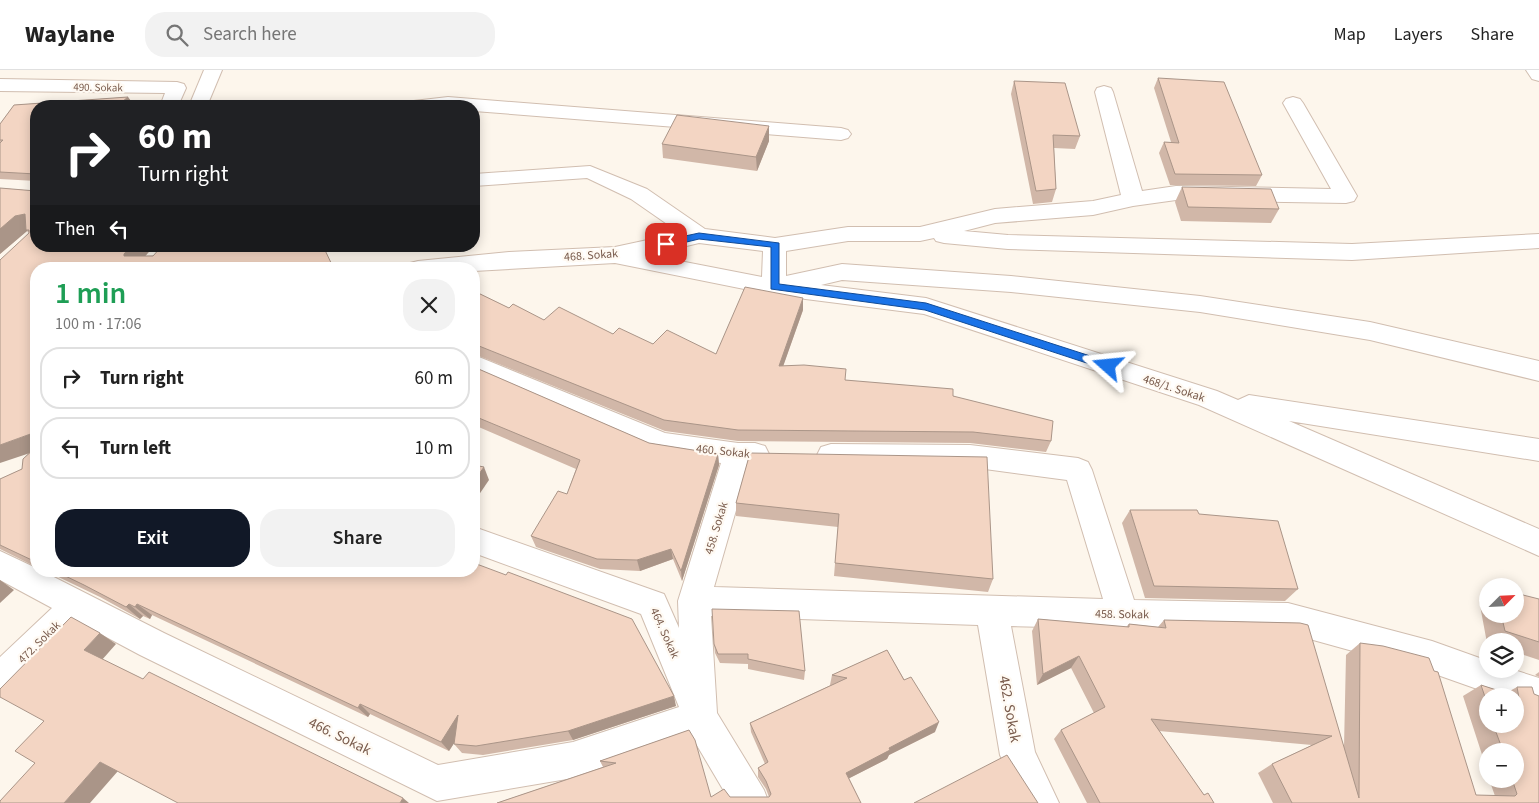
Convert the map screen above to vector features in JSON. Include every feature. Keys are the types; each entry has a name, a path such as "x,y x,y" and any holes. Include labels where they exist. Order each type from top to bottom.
{"street":[{"path":"200,100 213,70"},
{"path":"1535,70 1539,75"},
{"name":"490. Sokak","path":"0,85 176,88 172,100"},
{"path":"1104,92 1133,199"},
{"path":"920,234 995,216 1093,208 1133,199 1176,193 1346,196 1292,103"},
{"path":"480,105 841,134"},
{"path":"480,180 590,172 639,194 699,236 775,245 848,234 920,234 1008,242 1352,252 1539,241"},
{"name":"468. Sokak","path":"480,263 615,255 699,236"},
{"path":"775,245 774,287 842,272 1010,284 1190,303 1370,331 1539,371"},
{"name":"468/1. Sokak","path":"615,255 774,287 926,306 1208,398 1539,543"},
{"name":"460. Sokak","path":"480,367 662,444 738,454 776,454"},
{"path":"1208,398 1539,450"},
{"name":"458. Sokak","path":"700,717 694,601 738,454"},
{"path":"805,455 970,456 1078,470 1123,614"},
{"name":"464. Sokak","path":"480,542 653,604 700,717 751,803"},
{"name":"466. Sokak","path":"0,565 77,604 431,793 573,760 700,717"},
{"name":"458. Sokak","path":"694,601 1288,618 1432,657 1539,695"},
{"name":"472. Sokak","path":"0,680 77,604"},
{"name":"462. Sokak","path":"992,611 1018,755 1041,803"},
{"path":"1432,657 1444,693"}],"building":[{"path":"1158,78 1224,82 1262,175 1175,174 1164,142 1179,143"},
{"path":"1014,81 1065,83 1080,136 1053,135 1056,189 1036,191"},
{"path":"128,97 124,100 85,100"},
{"path":"30,104 30,174 0,172 0,143 3,140 0,140 0,124 14,105"},
{"path":"677,115 769,126 756,157 662,144"},
{"path":"1182,187 1271,189 1279,209 1188,207"},
{"path":"0,188 30,190 30,252 126,252 124,256 153,256 157,252 326,252 331,262 30,262 30,434 0,445 0,260 29,233 29,230 26,230 25,214 15,216 0,229"},
{"path":"745,287 803,298 779,366 804,365 846,369 845,380 953,389 953,396 1053,421 1051,441 973,432 738,430 664,420 480,346 480,294 509,308 513,304 544,320 559,307 613,334 619,328 653,344 667,330 716,354"},
{"path":"480,370 649,443 718,454 681,571 671,549 637,560 597,559 531,536 558,491 567,494 580,460 480,418"},
{"path":"30,453 30,559 0,545 0,479 22,469 23,459"},
{"path":"750,453 987,457 993,579 835,563 839,514 736,503"},
{"path":"1130,510 1197,510 1199,514 1278,521 1298,589 1154,586"},
{"path":"480,565 506,575 508,572 632,619 674,696 568,731 476,746 454,744 458,715 441,742 360,704 358,708 137,604 135,607 129,604 126,607 67,577 480,577"},
{"path":"1524,595 1539,599 1539,642 1524,637 1524,633 1505,631 1503,623 1524,623"},
{"path":"712,609 799,611 805,671 748,659 748,654 718,654 714,644"},
{"path":"71,617 100,633 84,650 143,679 149,672 403,798 400,803 178,803 100,762 64,803 0,803 35,763 15,751 44,721 0,697 0,689"},
{"path":"1038,619 1129,627 1129,624 1166,628 1164,620 1300,623 1308,625 1359,798 1360,643 1383,646 1429,658 1434,671 1438,672 1476,795 1515,796 1517,794 1515,788 1524,788 1524,743 1500,743 1496,733 1524,733 1524,688 1517,687 1532,687 1534,694 1539,696 1539,803 1292,803 1272,764 1332,736 1151,719 1204,795 1208,793 1214,803 1100,803 1061,730 1105,707 1079,656 1043,674"},
{"path":"887,650 904,680 911,677 939,722 846,773 861,803 497,803 616,763 600,761 689,730 695,740 711,797 724,789 730,797 769,797 771,794 758,768 768,762 750,723 847,678 832,675"},
{"path":"1007,755 1038,803 914,803"}],"route":[{"path":"666,244 699,236 775,245 774,287 926,306 1108,366"}]}
